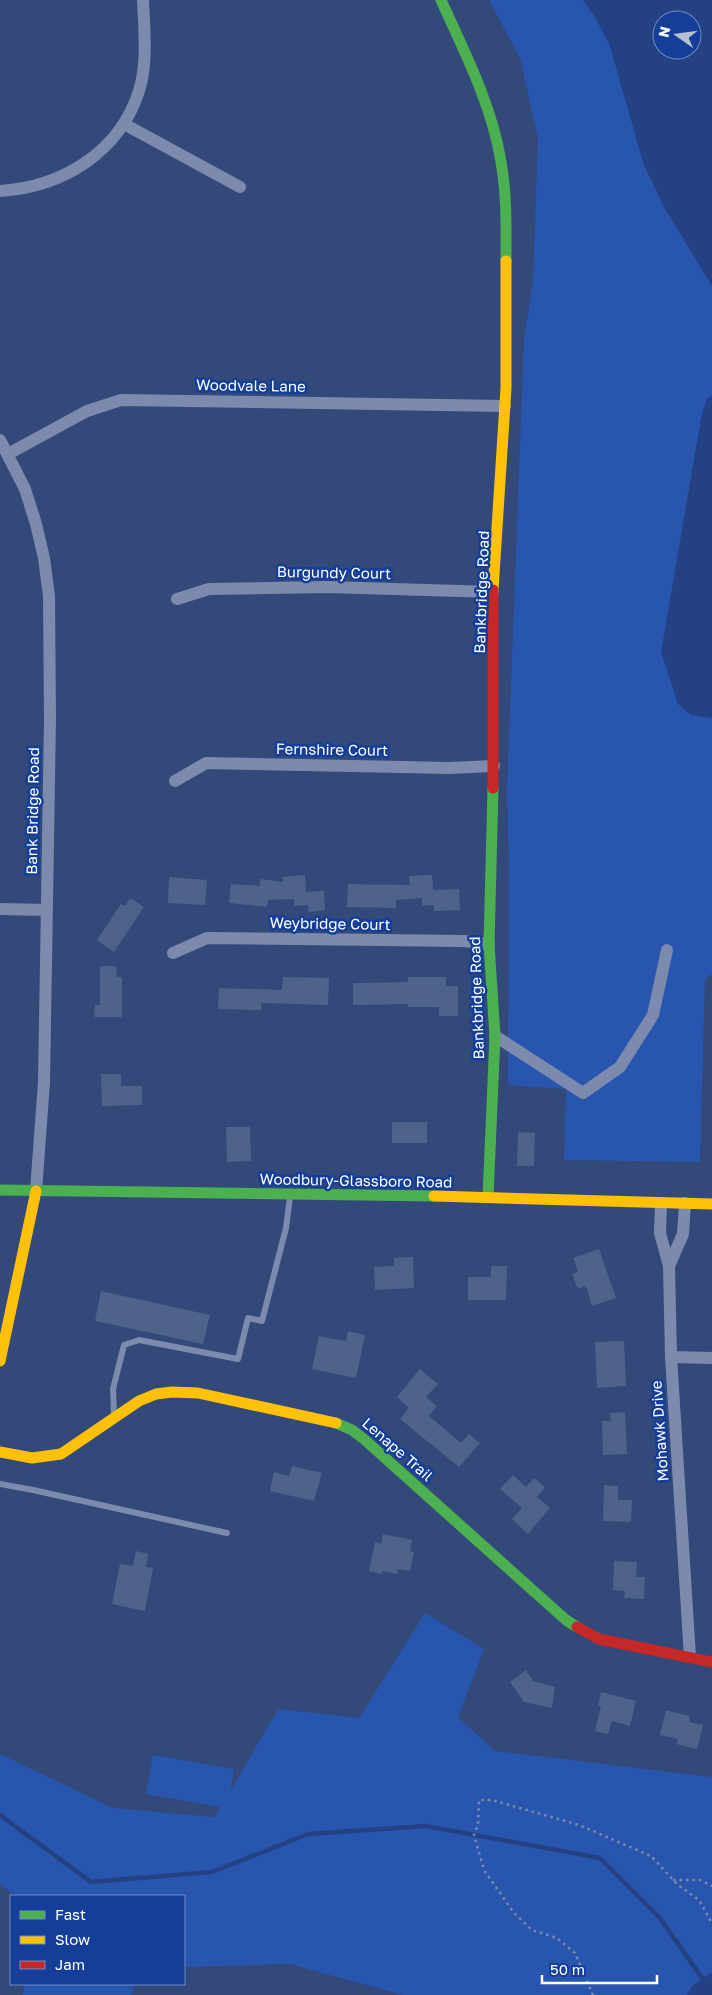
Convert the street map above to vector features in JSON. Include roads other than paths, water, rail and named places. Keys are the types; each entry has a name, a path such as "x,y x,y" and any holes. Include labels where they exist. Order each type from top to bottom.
{"street":[{"path":"0,191 21,190 52,181 75,171 124,124 139,90 145,47 143,0"},
{"name":"Bankbridge Road","path":"441,0 473,72 488,113 501,160 507,209 505,406 493,592 494,766 489,944 495,1036 488,1197"},
{"path":"124,124 240,187"},
{"name":"Woodvale Lane","path":"8,454 86,411 121,400 505,406"},
{"name":"Bank Bridge Road","path":"0,440 25,489 36,524 44,558 49,596 50,720 44,1082 36,1191"},
{"name":"Burgundy Court","path":"177,600 208,589 327,587 493,592"},
{"name":"Fernshire Court","path":"175,781 206,763 450,768 494,766"},
{"path":"0,909 47,910"},
{"name":"Weybridge Court","path":"172,953 207,938 464,941 489,944"},
{"path":"495,1036 583,1093 620,1067 653,1015 667,950"},
{"name":"Woodbury-Glassboro Road","path":"0,1190 488,1197 662,1204 712,1204"},
{"path":"0,1361 36,1191"},
{"path":"669,1266 683,1234 685,1203"},
{"name":"Mohawk Drive","path":"662,1204 660,1233 669,1266 671,1357 690,1657"},
{"path":"671,1357 712,1358"},
{"name":"Lenape Trail","path":"0,1452 32,1458 61,1454 139,1401 156,1394 172,1392 198,1393 339,1424 352,1430 365,1440 566,1620 584,1632 600,1639 712,1662"}],"lane":[{"path":"114,1418 113,1389 124,1345 139,1340 238,1359 248,1318 262,1321 286,1228 290,1194"},
{"path":"0,1484 227,1533"}],"waterway":[{"path":"0,1815 91,1882 212,1872 308,1834 426,1826 600,1858 659,1917 712,1992"}]}
